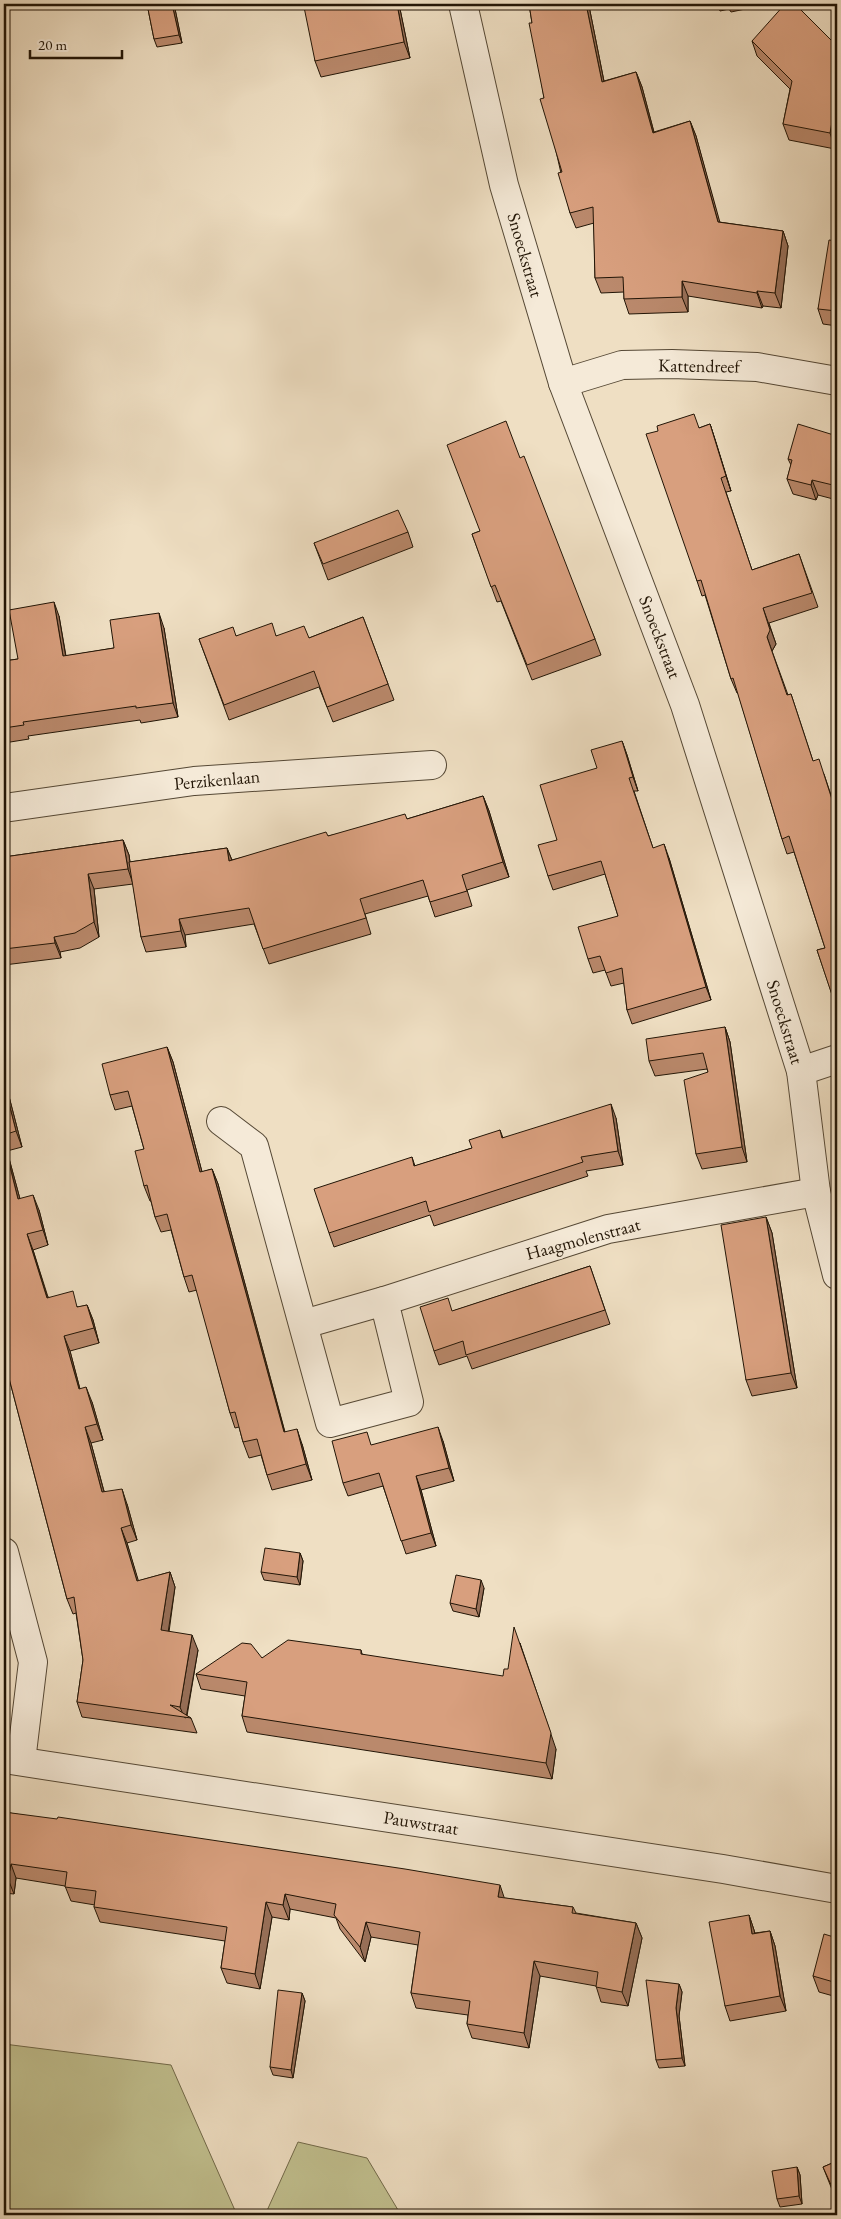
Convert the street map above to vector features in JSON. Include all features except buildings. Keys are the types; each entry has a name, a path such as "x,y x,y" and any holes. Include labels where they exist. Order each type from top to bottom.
{"street":[{"name":"Snoeckstraat","path":"463,4 504,185 563,383 686,705 801,1071 816,1192 837,1275"},
{"name":"Kattendreef","path":"563,383 622,365 672,364 756,367 837,381"},
{"name":"Perzikenlaan","path":"4,808 194,781 432,765"},
{"path":"801,1071 837,1059"},
{"path":"221,1121 254,1146 330,1423 409,1402 384,1301"},
{"name":"Haagmolenstraat","path":"304,1324 384,1301 608,1228 816,1192"},
{"path":"4,1552 33,1662 12,1760"},
{"name":"Pauwstraat","path":"12,1760 714,1868 837,1889"}],"shaded area":[{"path":"4,2044 171,2065 237,2215 4,2215"},
{"path":"298,2142 367,2158 401,2215 265,2215"}]}
